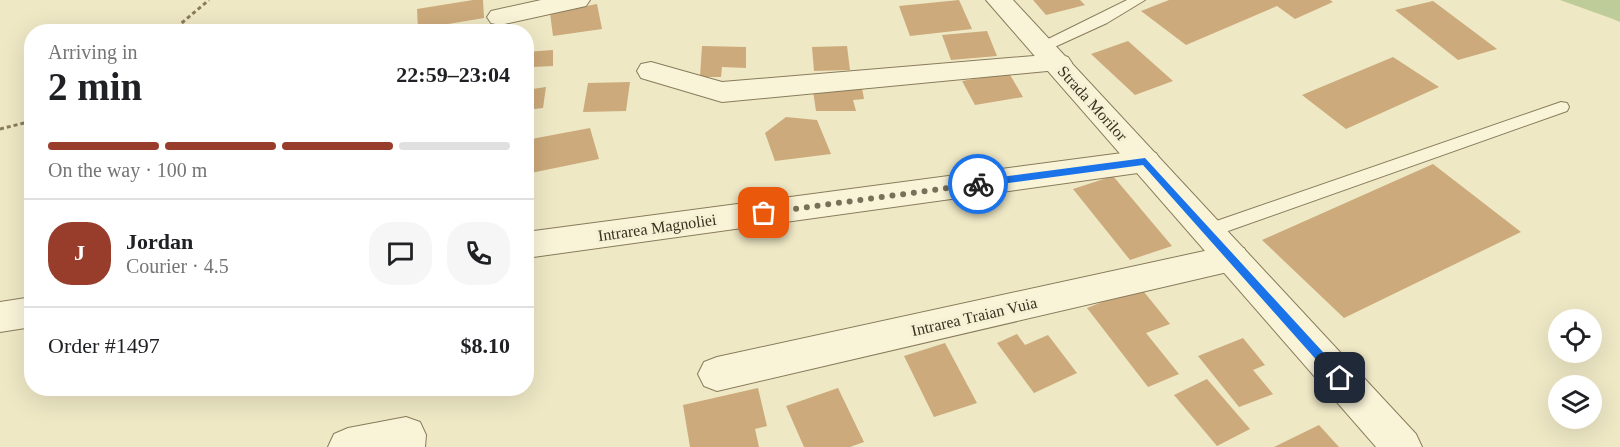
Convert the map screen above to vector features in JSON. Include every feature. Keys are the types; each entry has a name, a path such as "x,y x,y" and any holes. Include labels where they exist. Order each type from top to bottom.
{"street":[{"path":"500,17 577,0"},
{"name":"Strada Morilor","path":"999,0 1402,447"},
{"path":"651,71 722,92 1050,55"},
{"name":"Intrarea Magnoliei","path":"534,244 1145,161"},
{"name":"Intrarea Traian Vuia","path":"717,374 1232,258"},
{"path":"0,316 24,313"},
{"path":"348,447 406,435 405,447"}],"lane":[{"path":"1050,55 1102,20 1138,0"},
{"path":"1208,231 1561,107"}],"path":[{"path":"180,24 208,0"},
{"path":"0,129 24,123"}],"green space":[{"path":"1560,0 1620,0 1620,22 1613,19"}],"building":[{"path":"483,0 484,18 448,24 418,24 417,9"},
{"path":"959,0 972,29 910,36 899,6"},
{"path":"1033,0 1080,0 1085,5 1046,15"},
{"path":"1169,0 1330,0 1333,2 1295,19 1277,6 1186,45 1141,11"},
{"path":"1433,1 1497,49 1458,60 1395,10"},
{"path":"597,4 602,29 553,36 550,13"},
{"path":"987,31 997,56 951,60 942,35"},
{"path":"1128,41 1173,81 1135,95 1091,54"},
{"path":"702,46 746,47 746,68 722,67 721,77 700,77"},
{"path":"847,46 850,70 814,71 812,47"},
{"path":"553,50 553,66 534,67 534,51"},
{"path":"1393,57 1439,87 1346,129 1302,95"},
{"path":"1009,73 1023,97 975,105 962,81"},
{"path":"630,82 626,111 583,112 588,83"},
{"path":"546,87 543,108 534,109 534,89"},
{"path":"862,88 864,99 853,100 856,111 816,111 813,91"},
{"path":"786,117 817,120 831,154 775,161 765,133"},
{"path":"590,128 599,159 534,172 534,138"},
{"path":"1433,164 1521,232 1344,318 1262,240"},
{"path":"1113,176 1172,246 1130,260 1073,189"},
{"path":"1140,287 1170,324 1146,333 1179,374 1148,387 1087,308"},
{"path":"1017,334 1025,345 1048,335 1077,373 1034,393 997,343"},
{"path":"1243,338 1265,365 1253,370 1273,394 1239,407 1198,356"},
{"path":"945,343 977,403 934,417 904,356"},
{"path":"1207,379 1250,429 1217,446 1174,395"},
{"path":"758,388 767,426 755,429 759,447 690,447 683,405"},
{"path":"838,388 864,442 850,447 804,447 786,406"},
{"path":"1319,425 1339,447 1274,447"}],"way so far":[{"path":"764,213 978,184"}],"route":[{"path":"978,184 1145,161 1340,378"}]}
